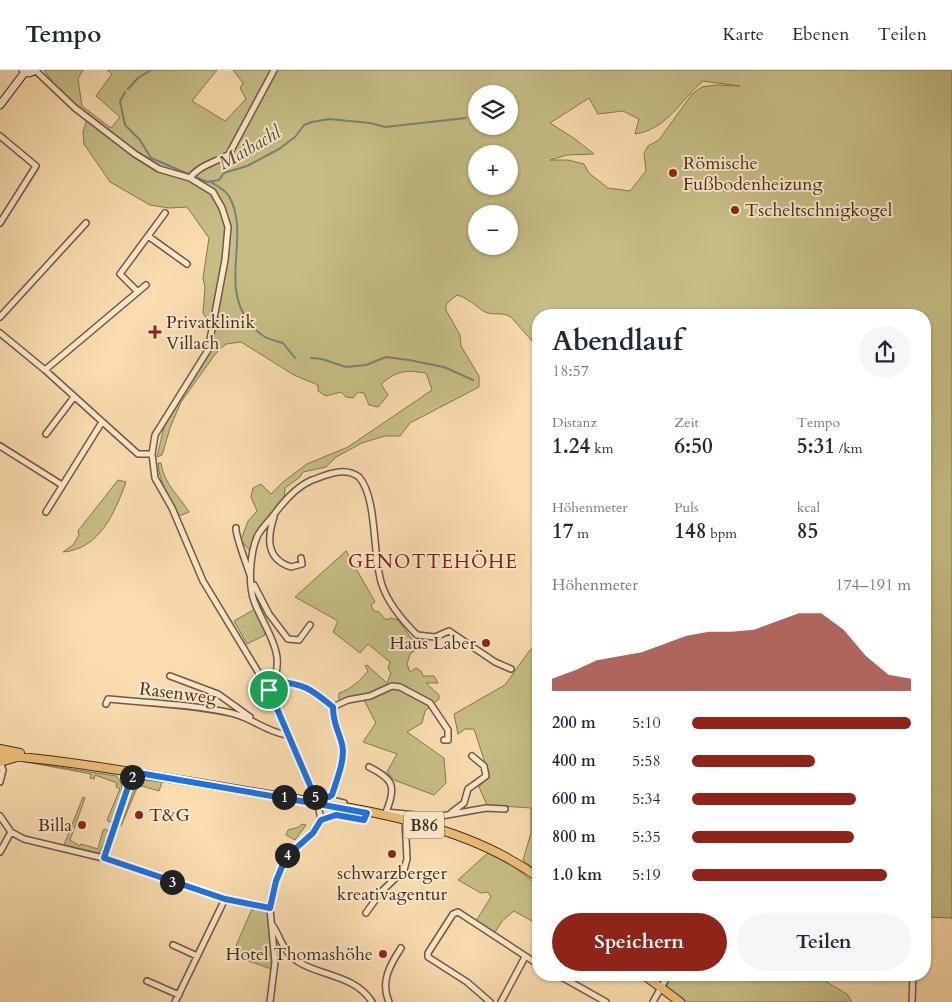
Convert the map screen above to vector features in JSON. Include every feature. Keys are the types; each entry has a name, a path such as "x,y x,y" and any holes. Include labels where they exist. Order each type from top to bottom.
{"main road":[{"path":"0,749 48,759"},
{"name":"B86","path":"0,755 48,759 133,772 367,813 385,814 473,840 510,858 532,873"},
{"path":"0,762 23,757"},
{"path":"651,981 680,1002"}],"street":[{"path":"0,105 24,71 29,74 36,70 75,108 135,154 159,169 192,176 212,192 222,208 228,227 225,260 208,350 155,435 152,454 155,478 172,508 203,581 269,690 314,794 321,820"},
{"path":"192,176 230,154 274,70"},
{"path":"0,136 36,166 30,179 0,223"},
{"path":"138,292 120,274 165,213"},
{"path":"0,317 86,222"},
{"path":"148,236 187,264"},
{"path":"45,370 146,286"},
{"path":"0,333 45,370 138,454 152,454"},
{"path":"46,434 74,397"},
{"path":"46,512 102,422"},
{"path":"0,446 62,485"},
{"path":"269,690 275,681 278,665 276,651 254,600 252,582 253,550 257,537 276,511 294,492 309,482 342,471 356,475 362,480 368,495 381,583 397,613 417,635 435,637 449,631 495,662 511,669"},
{"path":"276,511 269,535 272,553 280,561 291,567 300,566 302,563 301,558"},
{"path":"236,528 252,582 269,614 284,636 288,639 299,640 310,625"},
{"name":"Rasenweg","path":"170,676 218,694 250,718 274,732 287,735"},
{"path":"275,681 294,682 308,688 333,707"},
{"path":"333,707 348,700 370,696 392,686 400,687 433,707 439,720 448,730 449,738 444,740"},
{"name":"Rasenweg","path":"106,704 108,698 228,712 250,718"},
{"path":"314,794 332,795 343,748 332,720 333,707"},
{"path":"448,815 464,803 468,789 486,776 484,766 472,756"},
{"path":"0,762 4,770 0,782"},
{"path":"369,767 384,775 392,787 393,797 385,814 436,818 486,808 506,808"},
{"path":"104,858 133,772"},
{"path":"326,796 327,799 344,803"},
{"path":"270,1002 275,962 270,908 276,881 286,857 313,833 321,820 336,815 364,820 367,813"},
{"path":"0,816 11,832 38,843 104,858 225,899 270,908"},
{"path":"366,913 381,892 404,870 407,859 405,820"},
{"path":"0,852 11,832"},
{"path":"175,1002 225,899"},
{"path":"490,1002 467,982 428,957 428,953 453,914 458,912 532,961"},
{"path":"272,923 286,951 298,960 357,985 372,1002"},
{"path":"173,946 197,956"},
{"path":"389,1002 386,995 387,971 401,948"},
{"path":"501,1002 525,957"},
{"path":"147,981 178,995"},
{"path":"569,981 606,1002"},
{"path":"653,1002 665,981"},
{"path":"912,1002 913,981"}],"shaded area":[{"path":"44,70 83,70 78,79 82,106 111,128 120,117 96,96 112,74 107,70 217,70 192,101 225,121 246,99 240,88 243,83 233,70 952,70 952,918 931,917 931,309 532,309 532,341 511,317 485,312 457,295 446,304 446,310 460,335 461,346 479,376 479,387 410,423 400,436 385,436 362,443 336,457 326,467 303,472 300,477 285,488 284,500 271,513 257,533 250,551 241,540 248,521 257,511 251,497 253,488 261,484 271,494 283,482 307,464 348,447 432,390 426,373 402,372 387,379 381,384 388,395 378,407 369,405 364,393 358,392 353,398 346,397 341,392 326,396 318,391 318,385 294,375 241,342 226,344 216,353 181,402 170,428 162,455 157,457 164,427 209,347 211,325 203,313 205,287 203,278 209,238 187,207 169,208 150,205 110,182 84,144 83,132 88,116 61,93","holes":["703,81 740,86 715,85 702,87 692,94 659,140 648,146 644,153 646,171 630,191 608,188 589,173 584,164 568,160 550,160 567,155 594,154 550,123 589,98 598,114 623,111 639,119 635,134 646,131 665,120","138,155 159,167 188,175 192,182 160,171 135,158"]},
{"path":"158,463 161,463 169,484 189,512 179,516 163,484"},
{"path":"118,480 126,482 117,505 104,527 87,544 63,552 73,545 79,535 78,531"},
{"path":"346,551 375,602 371,605 374,611 379,612 386,620 391,618 398,620 414,642 424,639 428,641 410,654 407,664 410,672 416,668 421,671 423,676 434,676 438,683 426,683 439,695 439,699 425,711 422,723 407,732 444,758 446,783 434,795 394,780 387,772 397,754 363,742 376,723 364,700 377,696 339,702 339,693 351,687 362,678 368,671 365,666 367,665 387,683 391,673 388,668 390,662 368,644 360,653 333,632 338,621 295,597"},
{"path":"255,609 264,628 265,635 247,644 234,621"},
{"path":"532,649 532,867 523,860 531,833 531,808 487,805 479,787 489,775 474,729 465,729 458,734 454,714 505,685"},
{"path":"21,761 116,776 122,786 122,792 120,804 113,821 109,822 107,820 120,789 116,787 117,783 95,775 94,779 90,778 91,774"},
{"path":"145,780 162,782 159,791 142,786 137,788 121,826 135,786"},
{"path":"83,797 85,798 70,840 80,846 81,844 98,849 103,830 106,829 109,833 99,853 64,845"},
{"path":"302,824 306,825 295,840 286,835 288,830 299,827"},
{"path":"490,851 507,861 532,881 532,921 514,911 502,921 494,934 476,921 491,897 488,892 481,893 458,880"},
{"path":"252,909 264,911 271,915 274,970 232,955"},
{"path":"669,981 825,981 847,994 852,1002 688,1002 668,990"}],"waterway":[{"name":"Maibachl","path":"128,89 138,78 151,70"},
{"name":"Maibachl","path":"125,92 120,101 125,125 140,140 151,158 207,182 219,180 224,173 247,166 279,149 295,137 304,125 312,122 329,119 370,123 385,127 466,118"},
{"path":"211,182 229,196 235,211 237,227 235,276 236,292 240,307 249,322 260,334 283,343 295,358"},
{"path":"311,358 322,359 346,367 366,365 386,357 409,360 444,367 473,380"}],"place":[{"name":"Römische Fußbodenheizung","path":"673,173"},
{"name":"Tscheltschnigkogel","path":"735,210"},
{"name":"Privatklinik Villach","path":"155,332"},
{"name":"Haus Laber","path":"486,643"},
{"name":"T&G","path":"139,815"},
{"name":"Billa","path":"82,825"},
{"name":"schwarzberger kreativagentur","path":"392,854"},
{"name":"Hotel Thomashöhe","path":"383,954"}],"district":[{"name":"GENOTTEHÖHE","path":"433,561"}],"route":[{"path":"269,690 275,681 294,682 316,693 333,707 332,720 343,748 341,764 332,795 329,797 314,794 318,804 367,813 364,820 336,815 321,820 302,845 290,852 286,857 276,881 270,908 252,906 225,899 104,858 133,772 318,804 269,690"}]}
